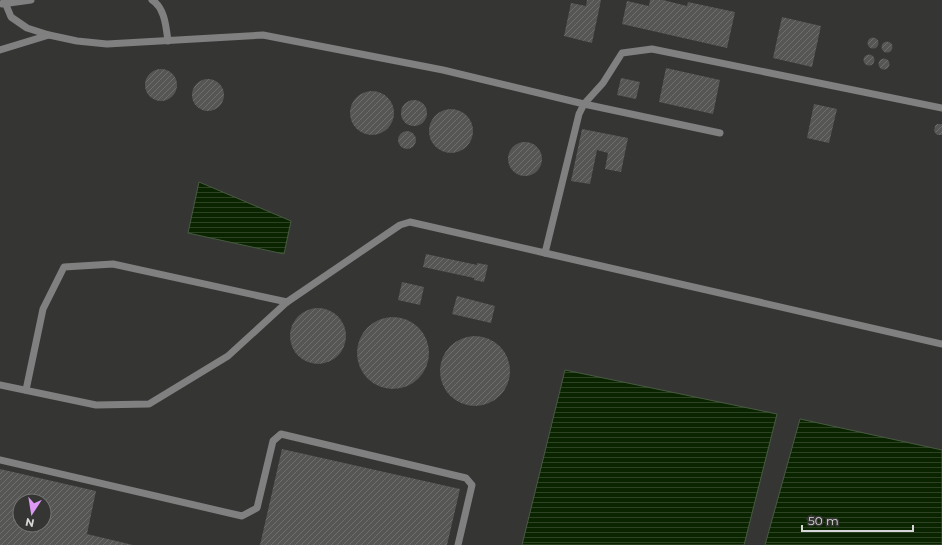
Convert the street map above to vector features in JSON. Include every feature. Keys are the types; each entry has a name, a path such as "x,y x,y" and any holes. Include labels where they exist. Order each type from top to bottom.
{"lane":[{"path":"31,0 3,3 11,17 27,28 49,35 77,41 107,44 263,35 443,70 584,104 720,133"},
{"path":"152,0 156,2 164,18 168,41"},
{"path":"0,50 49,35"},
{"path":"545,253 579,114 584,104 603,83 622,53 652,48 942,108"},
{"path":"0,385 96,405 149,404 228,356 287,302 400,225 410,222 942,344"},
{"path":"26,390 43,309 64,267 113,264 287,302"},
{"path":"0,460 242,516 257,508 273,441 281,434 466,478 472,486 458,545"}],"shaded area":[{"path":"199,182 291,221 284,254 188,233"},
{"path":"565,370 777,414 744,545 522,545"},
{"path":"800,419 942,450 942,545 765,545"}],"building":[{"path":"587,0 601,0 592,43 564,36 571,3 586,6"},
{"path":"650,0 663,0 687,6 688,2 735,12 727,48 622,24 627,1 649,6"},
{"path":"782,17 821,26 812,67 773,58"},
{"path":"873,37 877,39 879,43 877,47 873,49 869,47 867,43 869,39"},
{"path":"887,41 891,43 893,47 891,51 887,53 883,51 881,47 883,43"},
{"path":"869,54 873,56 875,60 873,64 869,66 865,64 863,60 865,56"},
{"path":"884,58 888,60 890,64 888,68 884,70 880,68 878,64 880,60"},
{"path":"666,68 720,80 713,114 659,102"},
{"path":"158,69 164,69 174,76 177,85 176,91 170,98 164,101 158,101 148,94 145,88 145,82 152,72"},
{"path":"621,78 640,82 636,99 617,95"},
{"path":"205,79 211,79 221,86 224,95 223,101 217,108 211,111 205,111 195,104 192,98 192,92 199,82"},
{"path":"372,91 384,95 390,101 394,113 390,125 384,131 372,135 360,131 354,125 350,113 354,101 360,95"},
{"path":"414,100 423,104 427,113 423,122 414,126 405,122 401,113 405,104"},
{"path":"814,104 837,109 829,143 807,138"},
{"path":"451,109 463,113 469,119 473,131 469,143 463,149 451,153 439,149 433,143 429,131 433,119 439,113"},
{"path":"937,124 942,124 942,135 937,135 934,131"},
{"path":"582,129 628,138 621,172 605,169 608,153 597,150 590,184 571,181"},
{"path":"403,131 411,131 416,136 414,147 411,149 403,149 398,144 398,136"},
{"path":"525,142 537,147 542,159 537,171 525,176 513,171 508,159 513,147"},
{"path":"426,254 477,265 477,263 488,265 484,282 474,280 474,278 423,267"},
{"path":"402,282 424,287 420,305 398,300"},
{"path":"457,296 495,306 491,323 452,314"},
{"path":"318,308 329,310 338,316 344,325 346,336 344,347 338,356 329,362 318,364 307,362 298,356 292,347 290,336 292,325 298,316 307,310"},
{"path":"393,317 413,323 423,333 429,353 423,373 413,383 393,389 373,383 363,373 357,353 363,333 373,323"},
{"path":"468,336 482,336 495,342 504,351 508,357 510,371 508,385 500,396 489,404 482,406 468,406 461,404 450,396 442,385 440,378 440,364 442,357 450,346 461,338"},
{"path":"282,449 460,489 447,545 260,545"},
{"path":"0,469 96,491 87,534 133,545 0,545"}]}
